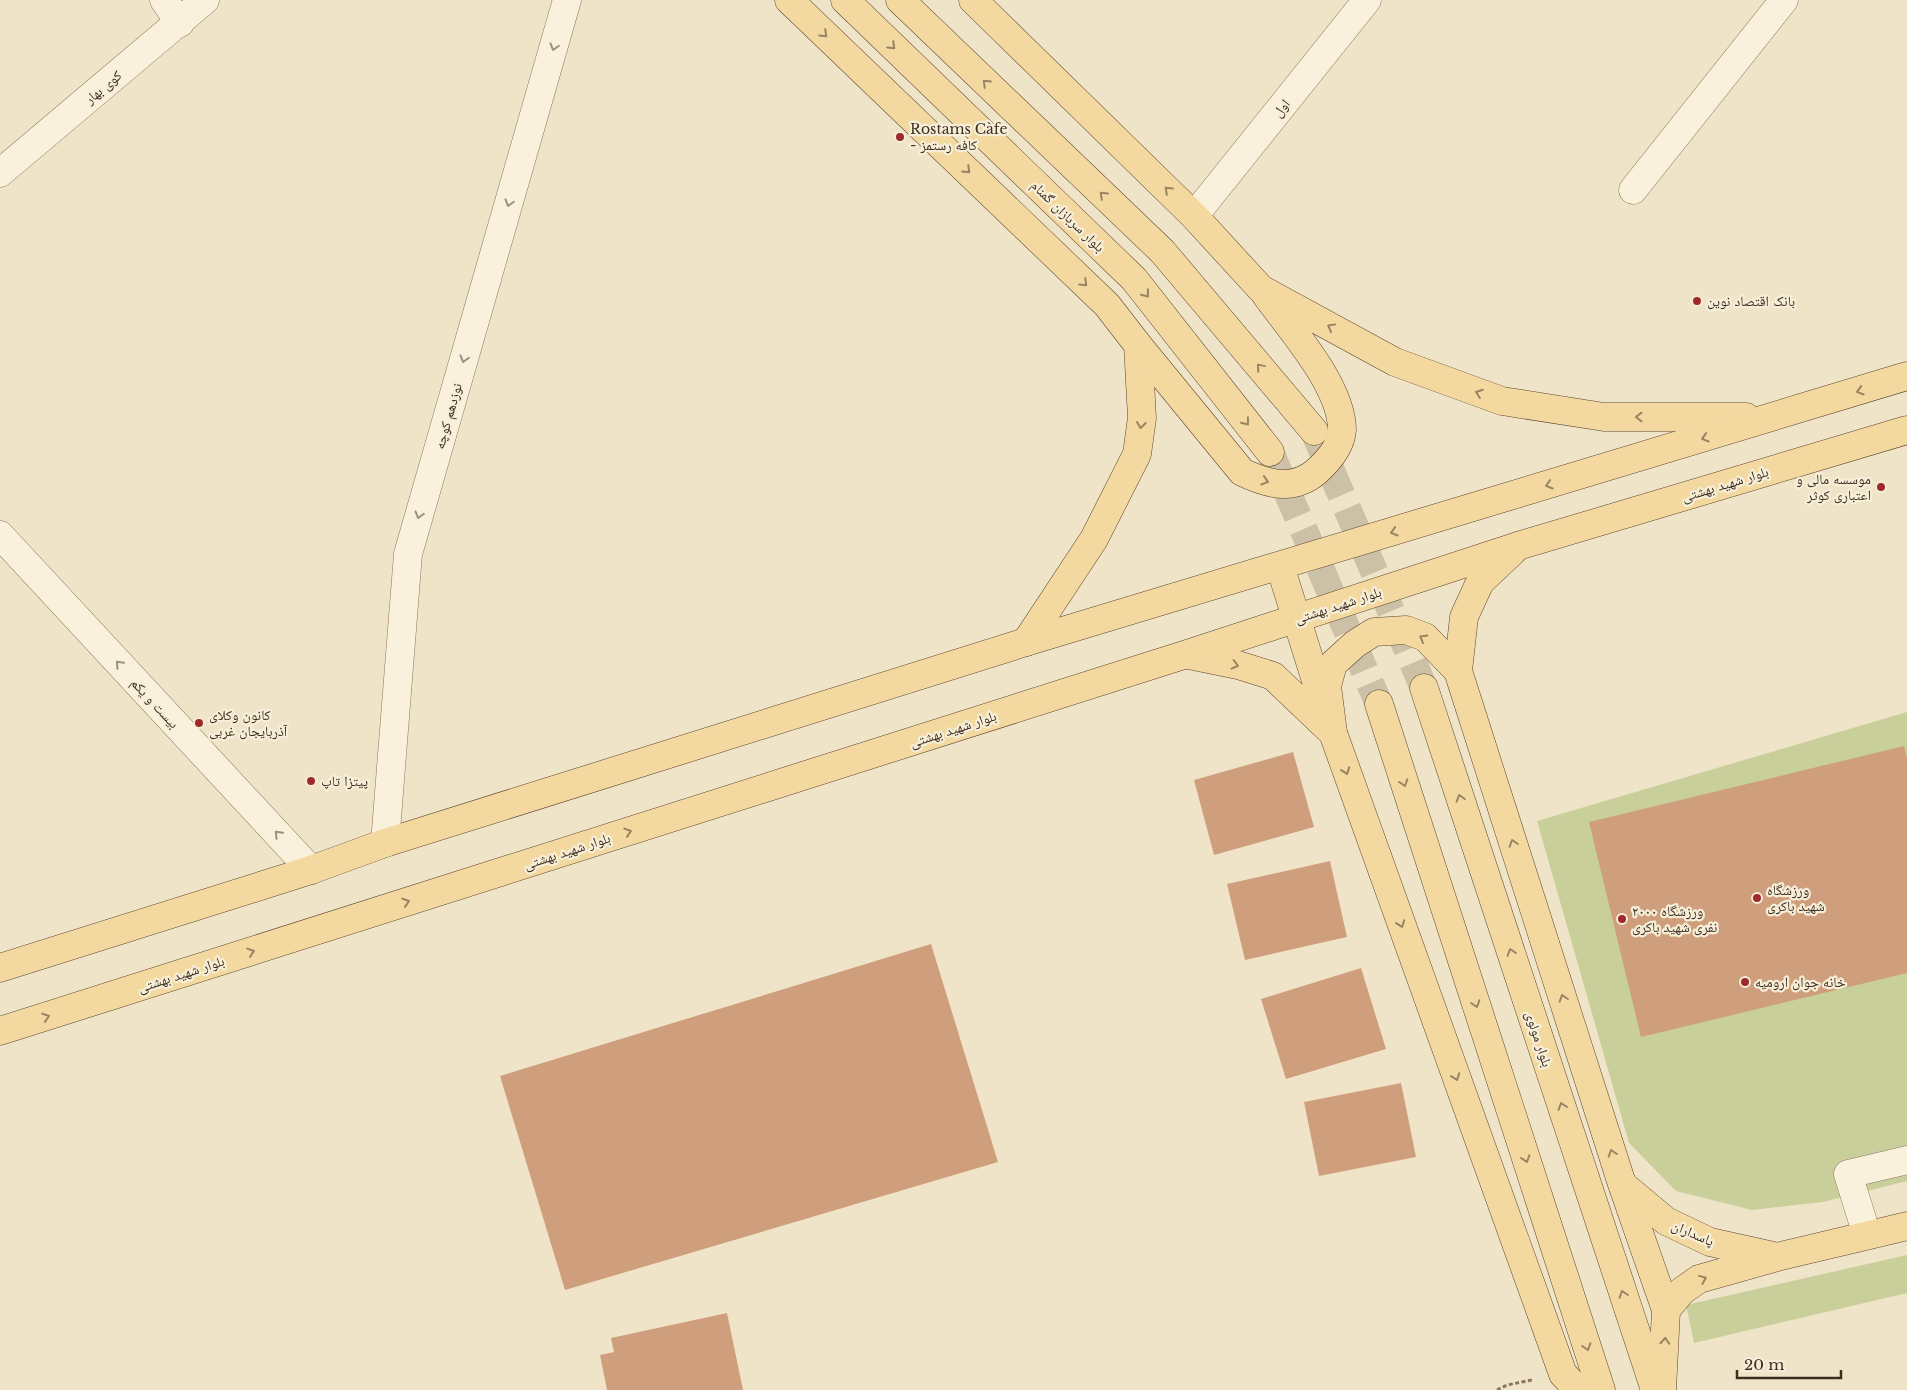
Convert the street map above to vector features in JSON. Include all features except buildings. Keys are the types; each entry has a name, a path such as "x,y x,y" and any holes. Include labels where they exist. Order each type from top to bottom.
{"main road":[{"path":"789,0 1107,305 1242,472 1266,483 1287,485 1314,474 1331,458 1342,431 1335,400 1326,378 1261,289 1194,216 973,0"},
{"name":"بلوار سربازان گمنام","path":"845,0 1134,279 1270,452"},
{"path":"900,0 1162,251 1314,431"},
{"path":"1261,289 1395,362 1502,401 1604,417 1775,417"},
{"path":"1026,642 1094,539 1137,454 1142,418 1138,345"},
{"path":"0,968 311,870 385,843 1026,642 1907,376"},
{"name":"بلوار شهید بهشتی","path":"0,1031 1187,654 1518,546 1907,430"},
{"path":"1518,546 1480,582 1464,617 1458,671 1622,1184 1666,1310 1662,1390"},
{"path":"1280,566 1332,733 1563,1374 1578,1390"},
{"path":"1332,733 1327,686 1333,664 1355,644 1374,632 1406,630 1426,636 1458,671"},
{"path":"1187,654 1238,665 1273,676 1332,733"},
{"name":"بلوار مولوی","path":"1424,688 1655,1390"},
{"path":"1378,704 1600,1390"},
{"name":"پاسداران","path":"1622,1184 1666,1221 1710,1242 1777,1257"},
{"name":"پاسداران","path":"1666,1310 1682,1291 1699,1279 1777,1257 1907,1226"}],"street":[{"path":"164,0 180,23"},
{"name":"کوی بهار","path":"0,173 205,0"},
{"name":"نوزدهم کوچه","path":"385,843 408,554 568,0"},
{"name":"اول","path":"1194,216 1367,0"},
{"path":"1634,190 1784,0"},
{"name":"بیست و یکم","path":"0,535 311,870"},
{"path":"1867,1235 1848,1174 1907,1160"}],"path":[{"path":"1507,1385 1510,1390"}],"green space":[{"name":"خانه جوان ارومیه","path":"1907,712 1907,1181 1823,1202 1752,1210 1676,1191 1629,1143 1537,821"},
{"path":"1907,1255 1907,1293 1694,1343 1686,1305"}],"tunnel":[{"path":"1314,431 1424,688"},
{"path":"1270,452 1379,704"}],"place":[{"name":"Rostams Càfe - کافه رستمز","path":"900,137"},
{"name":"بانک اقتصاد نوین","path":"1697,301"},
{"name":"موسسه مالی و اعتباری کوثر","path":"1881,487"},
{"name":"کانون وکلای آذربایجان غربی","path":"199,723"},
{"name":"پیتزا تاپ","path":"311,781"},
{"name":"ورزشگاه شهید باکری","path":"1757,898"},
{"name":"ورزشگاه ۲۰۰۰ نفری شهید باکری","path":"1622,919"},
{"name":"خانه جوان ارومیه","path":"1745,982"}]}
